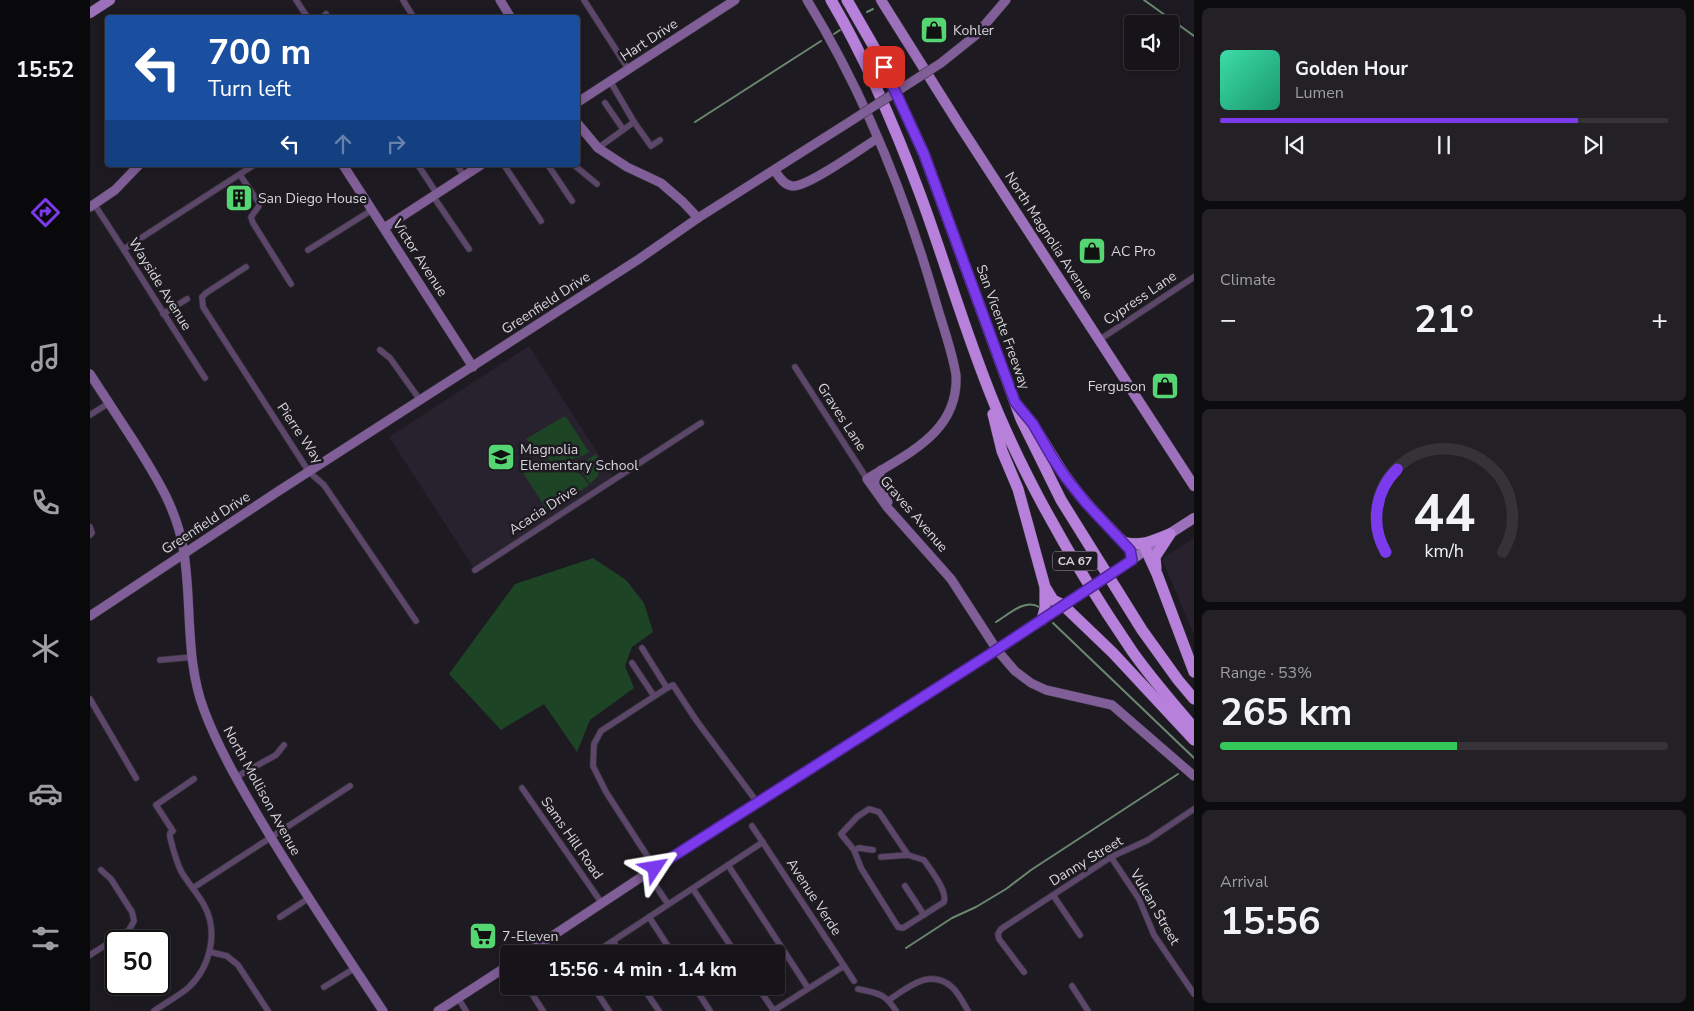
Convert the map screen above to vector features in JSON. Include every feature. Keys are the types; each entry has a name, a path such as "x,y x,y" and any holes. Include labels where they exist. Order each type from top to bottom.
{"highway":[{"name":"CA 67","path":"831,0 864,62 898,136 985,378 1017,453 1060,536 1133,651 1194,728"},
{"name":"San Vicente Freeway","path":"846,0 878,54 924,154 1021,419 1053,484 1072,520 1142,630 1194,699"},
{"path":"985,378 1002,451 1018,489 1045,587 1046,608 1042,620"},
{"path":"1015,402 1033,424 1066,478 1086,503 1130,550 1127,563"},
{"path":"1123,542 1136,545 1146,544 1170,534"},
{"path":"1158,574 1155,557 1170,534"},
{"path":"1146,550 1158,574 1194,672"},
{"path":"1045,587 1052,600 1063,606 1113,653 1194,740"}],"main road":[{"path":"500,0 509,15"},
{"name":"Hart Drive","path":"580,101 735,0"},
{"name":"Graves Avenue","path":"807,0 838,54 878,138 902,198 923,260 953,361 956,380 953,405 941,426 924,442 867,479 887,507 951,579 998,650 1015,671 1040,688 1112,705 1194,776"},
{"name":"North Magnolia Avenue","path":"881,0 960,126 1194,486"},
{"name":"Greenfield Drive","path":"92,612 473,367 639,259 698,218 854,120 941,62 976,35 1006,0"},
{"path":"90,13 104,2"},
{"path":"580,126 598,148 627,167 662,183 698,218"},
{"path":"775,170 785,183 798,186 817,177 878,138"},
{"path":"92,205 114,190 138,167"},
{"name":"Victor Avenue","path":"344,167 473,367"},
{"path":"384,228 478,167"},
{"name":"North Mollison Avenue","path":"90,374 152,469 167,496 175,516 184,553 192,657 203,707 215,737 271,837 383,1011"},
{"path":"881,470 878,480 888,502 887,507"},
{"path":"539,945 601,902 998,650 1194,518"},
{"path":"438,1011 500,971"}],"street":[{"path":"296,0 306,15"},
{"path":"403,0 412,15"},
{"path":"584,0 629,70"},
{"path":"610,81 634,122 651,146 660,140"},
{"path":"605,103 623,129"},
{"path":"598,148 634,122"},
{"path":"124,249 251,167"},
{"path":"419,167 469,249"},
{"path":"458,167 464,176"},
{"path":"505,167 541,221"},
{"path":"549,167 572,201"},
{"path":"576,167 597,184"},
{"path":"240,175 259,202 259,206 250,217 291,284"},
{"name":"Wayside Avenue","path":"92,205 124,249 163,314 205,378"},
{"path":"308,250 372,210"},
{"name":"Pierre Way","path":"246,267 206,293 202,297 203,307 309,472 324,485 416,621"},
{"name":"Cypress Lane","path":"1099,340 1194,277"},
{"path":"163,314 187,298"},
{"path":"380,350 390,358 420,400"},
{"name":"Graves Lane","path":"795,367 867,479"},
{"path":"90,415 109,403"},
{"name":"Acacia Drive","path":"475,570 701,423"},
{"path":"90,528 92,533 90,535"},
{"path":"642,648 667,688"},
{"path":"160,660 192,657"},
{"path":"632,663 654,696"},
{"path":"655,868 606,792 593,766 594,744 601,731 654,696 672,685 757,802"},
{"path":"90,699 136,778"},
{"path":"236,777 276,755 284,745"},
{"path":"154,1011 194,982 205,965 210,952 210,921 204,905 177,863 170,837 170,833 173,831 156,804 194,779"},
{"path":"193,888 350,786"},
{"name":"Sams Hill Road","path":"522,788 601,902"},
{"path":"881,857 908,855 924,860 944,891 946,898 944,902 903,928 898,927 860,865 854,850 841,834 857,817 869,809 874,809 879,812 908,855"},
{"name":"Danny Street","path":"1024,972 999,939 1000,929 1111,858 1148,840 1194,809"},
{"name":"Avenue Verde","path":"752,826 854,981"},
{"path":"607,945 763,842"},
{"path":"854,850 859,848 873,850"},
{"name":"Vulcan Street","path":"1111,858 1139,899 1154,935 1194,994"},
{"path":"728,865 808,988"},
{"path":"90,955 129,930 134,921 132,912 111,879 101,870"},
{"path":"647,873 668,904"},
{"path":"905,886 924,915"},
{"path":"693,888 730,945"},
{"path":"1053,895 1080,936"},
{"path":"280,917 309,898"},
{"path":"649,917 667,945"},
{"path":"613,941 615,945"},
{"path":"210,952 227,956 238,965 268,1011"},
{"path":"763,995 773,1011 844,966"},
{"path":"324,987 354,968"},
{"path":"889,1000 915,983 925,979 939,979 954,989 968,1011"},
{"path":"1072,986 1088,1011"},
{"path":"858,989 877,993 889,1000 896,1011"},
{"path":"533,995 543,1011"},
{"path":"599,995 609,1011"},
{"path":"648,995 658,1011"},
{"path":"700,995 710,1011"},
{"path":"458,998 466,1011"}],"shaded area":[{"name":"Magnolia Elementary School","path":"529,346 613,477 473,567 389,437"},
{"path":"1194,538 1194,635 1162,559"}],"green space":[{"path":"566,417 589,452 574,459 550,461 562,464 582,475 589,485 550,511 547,510 523,473 535,464 550,460 534,449 526,439"},
{"path":"596,454 601,464 598,476 590,484 578,466"},
{"path":"593,558 626,580 644,603 653,632 632,647 625,666 634,688 590,720 577,752 544,704 501,730 449,674 515,584"}],"waterway":[{"path":"1144,0 1194,36"},
{"path":"867,12 873,9"},
{"path":"834,34 840,30"},
{"path":"695,122 821,41"},
{"path":"996,622 1022,606 1034,605 1039,607"},
{"path":"1053,623 1194,758"},
{"path":"906,948 952,918 976,907 1006,889 1031,870 1178,774"}],"place":[{"name":"Kohler","path":"934,30"},
{"name":"San Diego House","path":"239,198"},
{"name":"AC Pro","path":"1092,251"},
{"name":"Ferguson","path":"1165,386"},
{"name":"Magnolia Elementary School","path":"501,457"},
{"name":"7-Eleven","path":"483,936"}],"route":[{"path":"655,868 987,656 1132,560 1130,550 1086,503 1066,478 1033,424 1015,402 924,154 884,67"}]}
